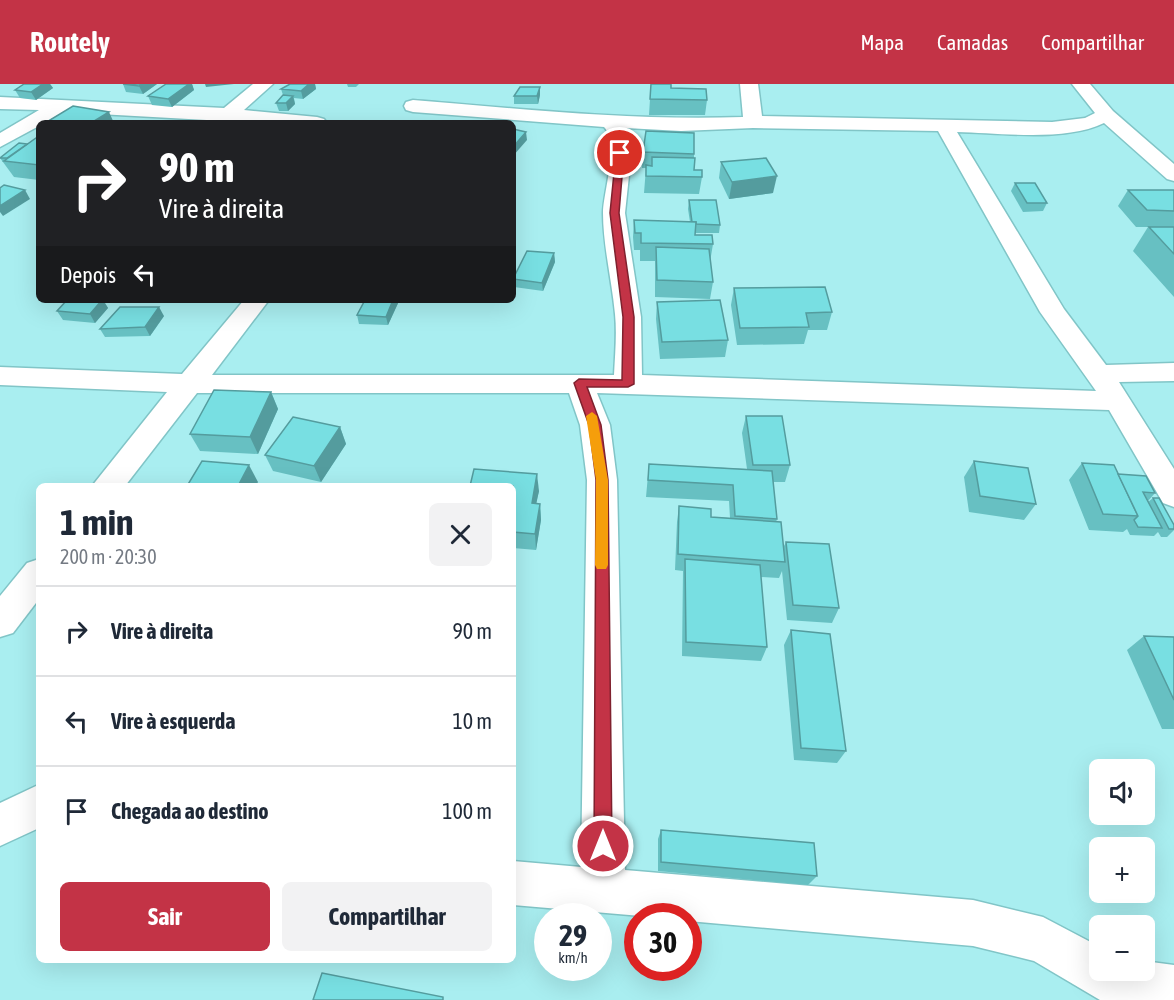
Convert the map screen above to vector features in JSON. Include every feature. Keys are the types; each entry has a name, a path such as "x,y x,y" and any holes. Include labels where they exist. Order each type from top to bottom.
{"street":[{"path":"228,114 264,84"},
{"path":"749,84 753,122"},
{"path":"1081,84 1106,115 1174,175"},
{"path":"78,108 106,90"},
{"path":"401,120 419,98 609,122 681,125 753,122 1052,128 1089,123 1106,115"},
{"path":"0,103 228,114 287,120"},
{"path":"0,141 58,107"},
{"path":"609,122 616,128 620,141 621,166 614,213 628,317 628,384"},
{"path":"945,127 1053,312 1118,401 1174,495"},
{"path":"110,483 255,303"},
{"path":"1097,374 1174,372"},
{"path":"0,376 189,384 628,384 1118,401"},
{"path":"579,383 595,425 602,480 603,890"},
{"path":"0,622 36,577"},
{"path":"0,825 25,806"},
{"path":"516,883 973,923 1043,940 1112,981 1174,989"}],"building":[{"path":"24,84 43,84 31,92 15,90"},
{"path":"166,84 189,84 168,99 148,96"},
{"path":"290,84 309,84 301,91 281,89"},
{"path":"651,84 671,84 671,88 706,89 707,100 650,99"},
{"path":"520,87 540,87 537,96 514,96"},
{"path":"283,95 293,96 286,103 276,103"},
{"path":"73,106 109,112 96,120 50,120"},
{"path":"516,130 526,132 516,144"},
{"path":"646,131 694,133 694,154 643,152"},
{"path":"36,138 36,165 4,161"},
{"path":"19,143 27,144 7,158 0,158"},
{"path":"652,157 695,158 694,170 702,170 702,177 646,176 646,165 652,166"},
{"path":"766,158 777,176 732,182 721,162"},
{"path":"1015,183 1035,183 1047,203 1027,203"},
{"path":"4,185 25,190 0,206 0,188"},
{"path":"1128,190 1174,190 1174,211 1147,210"},
{"path":"689,200 716,200 720,225 692,222"},
{"path":"634,220 696,222 695,235 712,235 713,244 641,243 641,233 635,233"},
{"path":"1149,227 1174,227 1174,254"},
{"path":"656,247 709,249 713,282 657,280"},
{"path":"527,251 554,253 542,283 516,279 516,273"},
{"path":"825,287 832,312 806,313 809,327 740,328 734,288"},
{"path":"720,300 728,340 662,342 657,302"},
{"path":"64,303 99,303 90,314 57,311"},
{"path":"363,303 392,303 386,317 357,315"},
{"path":"120,307 159,307 145,327 100,329"},
{"path":"214,390 271,392 250,437 190,434"},
{"path":"746,416 782,416 790,465 753,465"},
{"path":"293,417 340,427 314,466 265,455"},
{"path":"202,461 249,465 240,483 189,483"},
{"path":"974,461 1028,468 1036,504 980,496"},
{"path":"1082,463 1114,465 1138,516 1103,514"},
{"path":"649,464 772,471 777,519 735,516 733,485 648,480"},
{"path":"474,469 537,474 532,503 540,504 535,534 516,532 516,483 471,483"},
{"path":"1118,474 1146,476 1155,493 1143,492 1162,528 1138,527 1134,520 1138,516"},
{"path":"1153,498 1159,498 1174,529 1169,529"},
{"path":"679,506 711,509 711,517 781,522 785,562 678,554"},
{"path":"786,542 829,544 839,608 793,605"},
{"path":"685,559 760,565 767,647 686,642"},
{"path":"791,630 830,634 846,751 801,748"},
{"path":"1144,636 1174,637 1174,700"},
{"path":"661,830 814,843 817,876 661,862"},
{"path":"322,973 443,997 443,1000 313,1000"}],"slow traffic":[{"path":"592,416 602,480 601,565"}],"route":[{"path":"603,846 602,480 595,425 579,383 628,384 628,317 614,213 621,166 620,153"}]}
